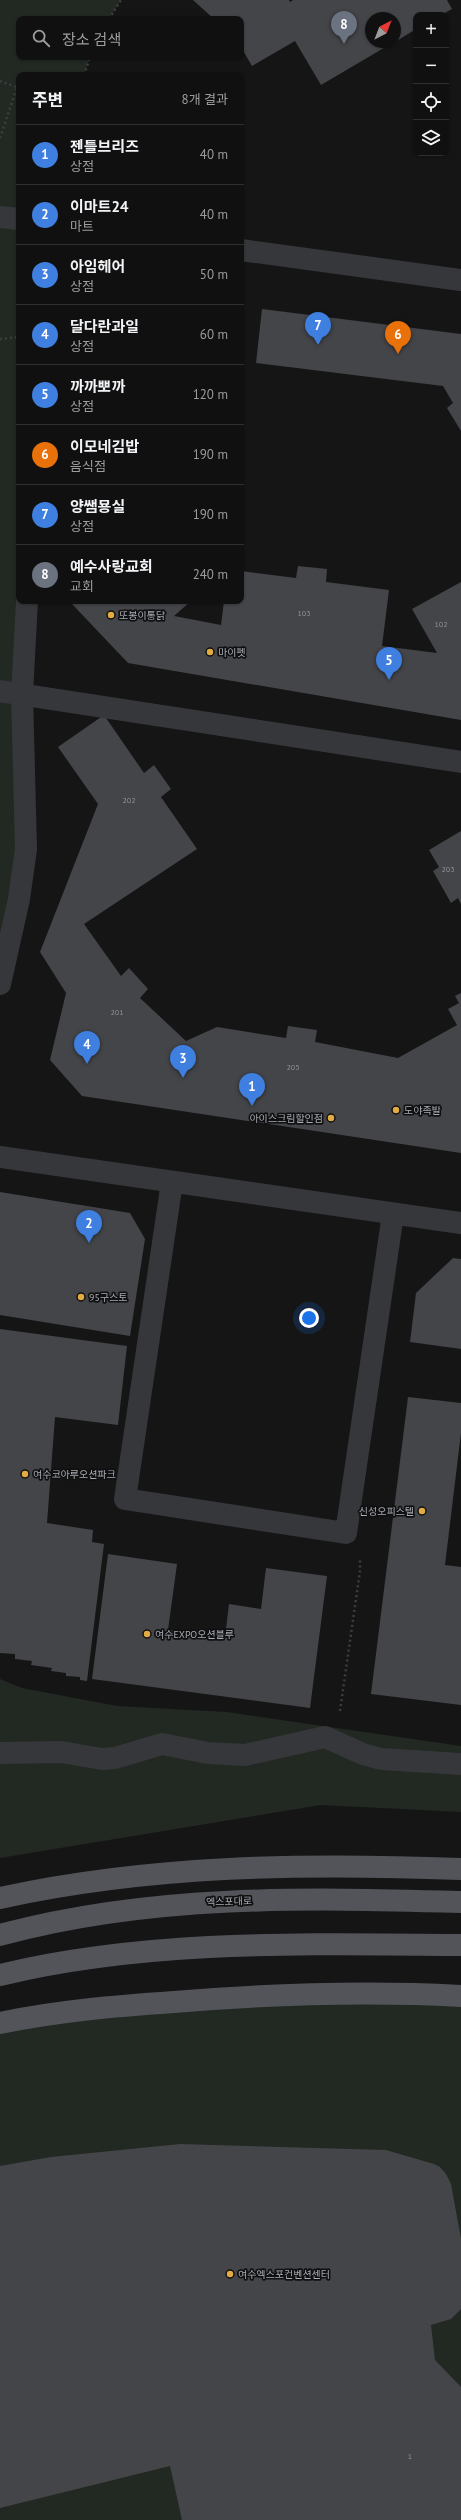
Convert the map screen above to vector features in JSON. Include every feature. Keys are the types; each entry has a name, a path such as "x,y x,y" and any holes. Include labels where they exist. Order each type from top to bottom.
{"main road":[{"path":"0,1898 38,1890 185,1872 352,1865 461,1869"},
{"name":"엑스포대로","path":"0,1935 39,1924 172,1904 306,1898 461,1902"},
{"path":"0,1975 53,1962 174,1950 302,1944 461,1945"},
{"path":"0,2023 31,2016 99,2008 209,1999 344,1992 461,1996"}],"street":[{"path":"0,217 16,220"},
{"path":"244,250 461,280"},
{"path":"0,984 19,899 26,849 22,694 26,604"},
{"path":"0,691 461,762"},
{"path":"0,1157 461,1223"},
{"path":"172,1182 125,1499 346,1533 393,1214"},
{"path":"0,1753 52,1752 102,1759 115,1758 162,1744 208,1753 245,1755 325,1737 336,1740 363,1754 381,1758 461,1764"}],"path":[{"path":"111,16 121,0"},
{"path":"85,72 89,60"},
{"path":"0,81 16,87"},
{"path":"0,138 16,94"},
{"path":"0,339 16,337"},
{"path":"336,1740 360,1571 358,1550 346,1533"}],"shaded area":[{"path":"0,0 121,0 111,16 16,16 16,60 89,60 85,72 16,72 16,604 19,604 26,849 0,991"},
{"path":"0,1679 22,1688 117,1706 227,1712 461,1746 461,1812 321,1805 0,1858"},
{"path":"364,1998 461,2007 461,2520 0,2520 0,2031 50,2019"}],"building":[{"path":"193,0 289,0 290,2 293,0 447,0 452,9 446,12 413,12 413,31 401,38 401,12 365,12 365,48 384,48 321,85 295,41 252,66 244,52 244,16 211,16"},
{"path":"262,309 461,334 461,431 447,408 453,403 443,386 256,363"},
{"path":"298,566 327,569 326,582 389,590 382,646 437,653 412,609 461,582 461,720 128,663 72,604 188,604 174,616 221,625 224,604 244,604 244,571 296,578"},
{"path":"104,715 144,773 154,765 171,789 161,797 197,849 84,924 121,976 129,968 148,989 140,998 186,1041 217,1027 286,1038 288,1026 317,1030 315,1042 398,1058 457,1025 448,1009 459,1003 455,996 461,993 461,1153 82,1096 50,1060 66,993 40,952 98,804 58,747"},
{"path":"461,831 461,904 458,898 451,903 433,871 439,867 429,850"},
{"path":"0,1192 130,1213 145,1239 130,1336 0,1315"},
{"path":"453,1258 461,1259 461,1349 410,1342 416,1293"},
{"name":"여수코아루오션파크","path":"0,1329 127,1346 118,1425 55,1417 47,1523 93,1530 92,1542 104,1544 87,1681 80,1680 80,1677 66,1676 66,1673 51,1671 52,1668 31,1665 32,1661 15,1659 15,1654 0,1653"},
{"name":"신성오피스텔","path":"408,1397 461,1403 461,1433 445,1565 461,1567 461,1705 371,1694"},
{"name":"여수EXPO오션블루","path":"108,1554 177,1564 168,1630 225,1637 229,1604 261,1609 266,1568 327,1576 310,1708 92,1679"},
{"path":"180,2144 386,2150 434,2164 440,2167 446,2174 451,2184 461,2239 461,2309 451,2319 431,2325 435,2360 461,2387 461,2520 182,2520 170,2466 0,2508 0,2166 51,2157"}],"place":[{"name":"예수사랑교회","path":"344,44"},
{"name":"양쌤묭실","path":"318,345"},
{"name":"이모네김밥","path":"398,354"},
{"name":"또봉이통닭","path":"111,615"},
{"name":"마이펫","path":"210,652"},
{"name":"까까뽀까","path":"389,680"},
{"name":"달다란과일","path":"87,1064"},
{"name":"아임헤어","path":"183,1078"},
{"name":"젠틀브리즈","path":"252,1106"},
{"name":"도야족발","path":"396,1110"},
{"name":"아이스크림할인점","path":"331,1118"},
{"name":"이마트24","path":"89,1243"},
{"name":"95구스토","path":"81,1297"},
{"name":"여수코아루오션파크","path":"25,1474"},
{"name":"신성오피스텔","path":"422,1511"},
{"name":"여수EXPO오션블루","path":"147,1634"},
{"name":"여수엑스포컨벤션센터","path":"230,2274"}]}
